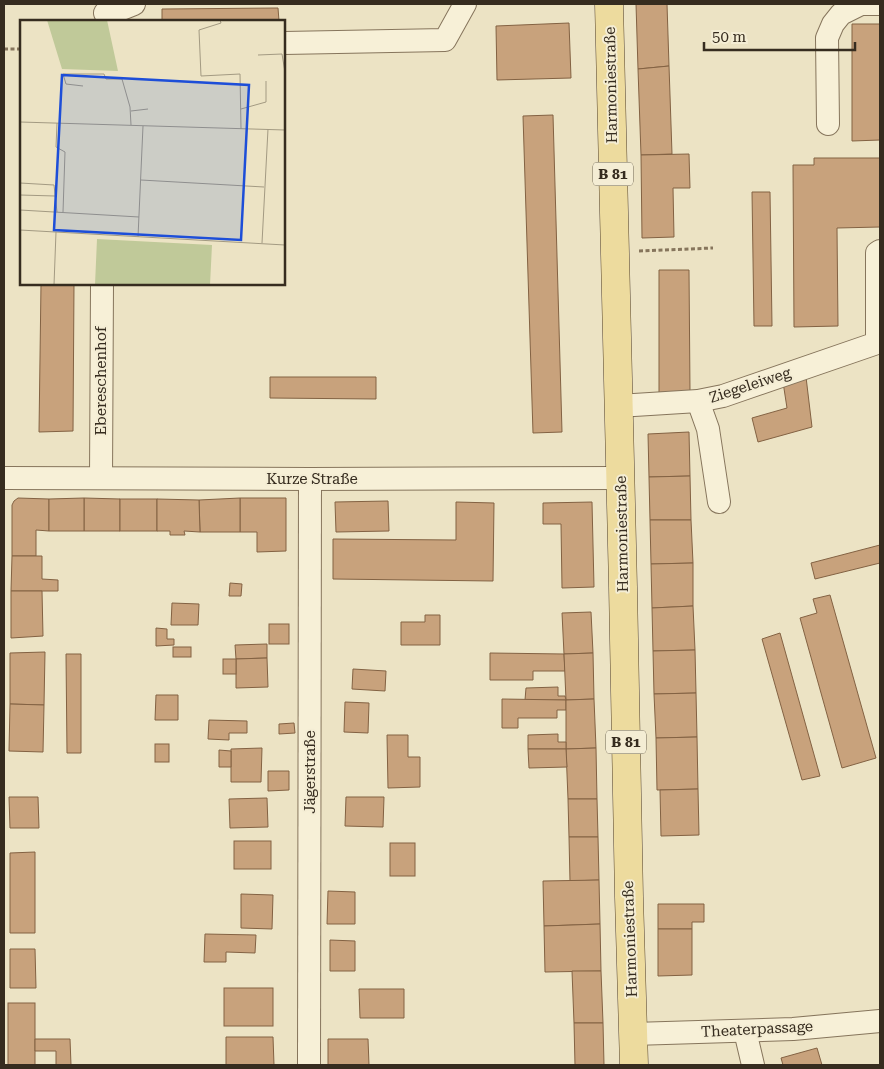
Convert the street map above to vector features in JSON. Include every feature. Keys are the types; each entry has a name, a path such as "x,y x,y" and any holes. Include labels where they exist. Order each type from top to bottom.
{"main road":[{"name":"Harmoniestraße","path":"609,4 634,1065"}],"street":[{"path":"105,13 134,4"},
{"path":"285,43 444,40 465,4"},
{"path":"828,124 827,38 833,24 841,14 861,4 880,4"},
{"name":"Ziegeleiweg","path":"618,406 698,401 723,396 877,343 877,253 880,251"},
{"name":"Ebereschenhof","path":"101,478 102,285"},
{"path":"698,401 708,429 719,502"},
{"name":"Kurze Straße","path":"4,478 620,478"},
{"name":"Jägerstraße","path":"309,1065 310,479"},
{"name":"Theaterpassage","path":"633,1034 793,1029 880,1021"},
{"path":"745,1031 753,1065"}],"path":[{"path":"4,49 20,49"},
{"path":"615,251 713,248"}],"building":[{"path":"636,4 667,4 669,66 638,69"},
{"path":"278,8 279,20 162,20 162,9"},
{"path":"569,23 571,78 497,80 496,26"},
{"path":"852,24 880,24 880,140 852,141"},
{"path":"669,66 672,154 641,155 638,69"},
{"path":"553,115 562,432 533,433 523,116"},
{"path":"689,154 690,188 673,188 674,237 642,238 641,155"},
{"path":"814,158 880,158 880,227 837,228 838,326 794,327 793,165 814,165"},
{"path":"752,192 770,192 772,326 754,326"},
{"path":"659,270 689,270 690,392 659,393"},
{"path":"41,285 74,285 73,431 39,432"},
{"path":"270,377 376,377 376,399 270,398"},
{"path":"806,377 812,427 758,442 752,418 787,408 783,382"},
{"path":"689,432 690,476 649,477 648,434"},
{"path":"690,476 691,520 650,520 649,477"},
{"path":"18,498 49,499 49,531 36,530 36,556 12,556 12,505"},
{"path":"84,498 120,499 120,531 84,531"},
{"path":"84,498 84,531 49,531 49,499"},
{"path":"240,498 286,498 286,551 257,552 257,532 240,532"},
{"path":"240,498 240,532 200,532 199,500"},
{"path":"120,499 157,499 157,531 120,531"},
{"path":"157,499 199,500 200,532 184,531 185,535 170,535 170,531 157,531"},
{"path":"388,501 389,531 336,532 335,502"},
{"path":"456,502 494,503 493,581 333,579 333,539 456,540"},
{"path":"592,502 594,587 562,588 561,524 543,524 543,503"},
{"path":"650,520 691,520 693,563 651,564"},
{"path":"880,545 880,563 815,579 811,563"},
{"path":"12,556 42,556 42,579 58,580 58,591 11,591"},
{"path":"693,563 693,606 652,608 651,564"},
{"path":"230,583 242,584 241,596 229,596"},
{"path":"11,591 42,591 43,636 11,638"},
{"path":"830,595 876,758 842,768 800,618 817,613 813,599"},
{"path":"172,603 199,604 198,625 171,625"},
{"path":"693,606 695,650 653,651 652,608"},
{"path":"591,612 593,653 564,654 562,613"},
{"path":"425,615 440,615 440,645 401,645 401,622 425,622"},
{"path":"269,624 289,624 289,644 269,644"},
{"path":"156,628 167,629 167,639 174,639 174,645 156,646"},
{"path":"780,633 820,776 802,780 762,639"},
{"path":"267,644 267,658 236,659 235,645"},
{"path":"173,647 191,647 191,657 173,657"},
{"path":"695,650 696,693 654,694 653,651"},
{"path":"45,652 44,705 10,704 10,653"},
{"path":"490,653 564,654 565,671 533,671 533,680 490,680"},
{"path":"593,653 594,699 566,700 564,654"},
{"path":"66,654 81,654 81,753 67,753"},
{"path":"267,658 268,687 236,688 236,659"},
{"path":"223,659 236,659 236,674 223,674"},
{"path":"353,669 386,671 385,691 352,689"},
{"path":"558,687 558,696 565,696 566,700 525,700 526,688"},
{"path":"696,693 697,737 656,738 654,694"},
{"path":"156,695 178,695 178,720 155,720"},
{"path":"502,699 566,700 566,710 557,710 557,718 518,718 518,728 502,728"},
{"path":"594,699 596,748 566,749 566,700"},
{"path":"345,702 369,703 368,733 344,732"},
{"path":"10,704 44,705 43,752 9,751"},
{"path":"209,720 247,721 247,733 229,733 229,740 208,739"},
{"path":"294,723 295,733 279,734 279,724"},
{"path":"558,734 558,742 566,742 566,749 528,749 528,735"},
{"path":"387,735 408,735 408,757 420,757 420,787 388,788"},
{"path":"697,737 698,789 657,790 656,738"},
{"path":"155,744 169,744 169,762 155,762"},
{"path":"262,748 261,782 231,782 231,749"},
{"path":"596,748 597,799 568,799 566,749"},
{"path":"528,749 566,749 567,767 529,768"},
{"path":"219,750 231,751 231,767 219,767"},
{"path":"268,771 289,771 289,790 268,791"},
{"path":"698,789 699,835 661,836 660,790"},
{"path":"9,797 38,797 39,828 10,828"},
{"path":"346,797 384,797 383,827 345,826"},
{"path":"267,798 268,827 230,828 229,799"},
{"path":"568,799 597,799 598,837 569,837"},
{"path":"569,837 598,837 599,880 570,881"},
{"path":"234,841 271,841 271,869 234,869"},
{"path":"390,843 415,843 415,876 390,876"},
{"path":"35,852 35,933 10,933 10,853"},
{"path":"599,880 600,924 544,926 543,881"},
{"path":"328,891 355,892 355,924 327,924"},
{"path":"241,894 273,895 272,929 241,928"},
{"path":"658,904 704,904 704,922 692,922 692,929 658,929"},
{"path":"600,924 601,971 545,972 544,926"},
{"path":"658,929 692,929 692,975 658,976"},
{"path":"205,934 256,935 255,953 226,952 226,962 204,962"},
{"path":"330,940 355,941 355,971 330,971"},
{"path":"10,949 35,949 36,988 10,988"},
{"path":"572,971 601,971 603,1023 574,1023"},
{"path":"224,988 273,988 273,1026 224,1026"},
{"path":"359,989 404,989 404,1018 360,1018"},
{"path":"8,1003 35,1003 35,1065 8,1065"},
{"path":"574,1023 603,1023 604,1065 575,1065"},
{"path":"226,1037 273,1037 274,1065 226,1065"},
{"path":"35,1039 70,1039 71,1065 56,1065 56,1051 35,1051"},
{"path":"328,1039 368,1039 369,1065 328,1065"},
{"path":"817,1048 822,1065 783,1065 781,1058"}]}
